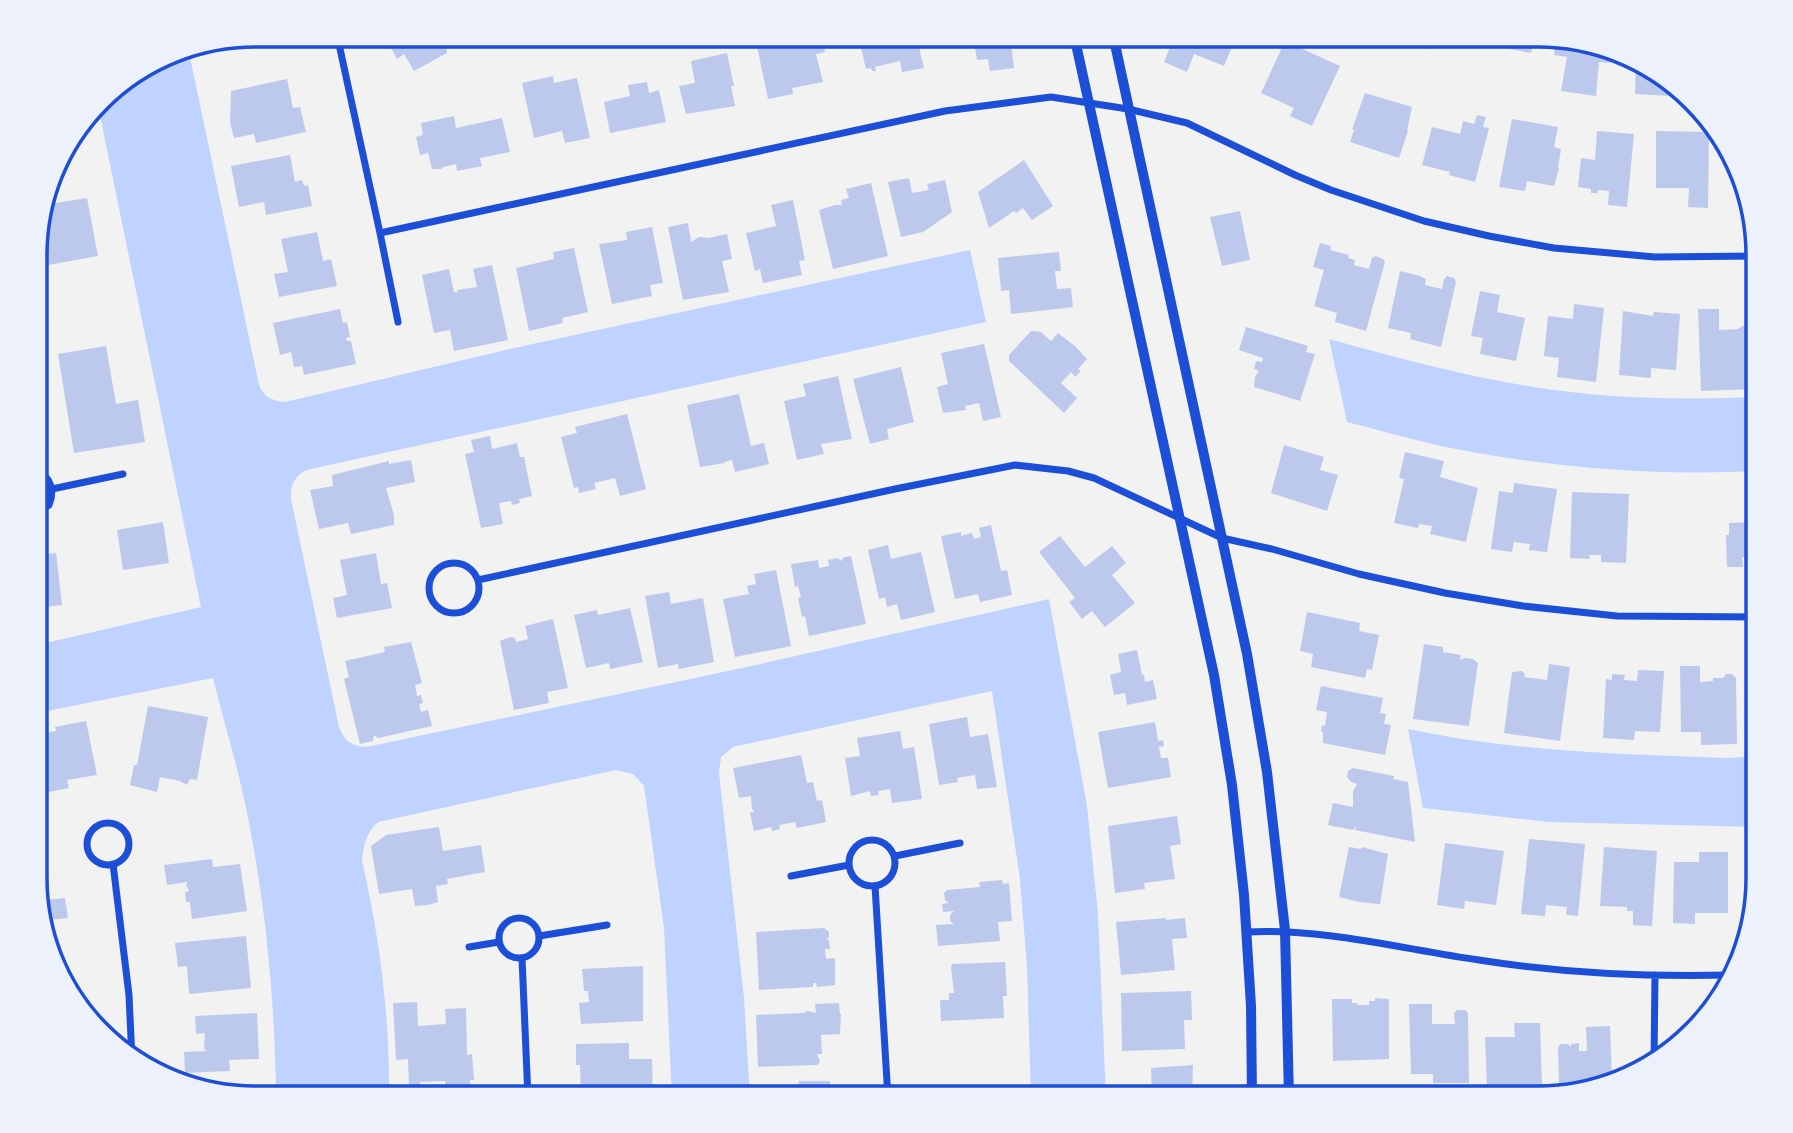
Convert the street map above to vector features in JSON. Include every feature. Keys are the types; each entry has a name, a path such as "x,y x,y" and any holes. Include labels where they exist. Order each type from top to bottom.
{"street":[{"path":"340,47 398,322"},
{"path":"1077,47 1214,675 1230,771 1246,932 1251,1006 1252,1085"},
{"path":"1115,47 1247,654 1267,772 1284,930 1289,1085"},
{"path":"380,233 945,111 1051,97 1187,123 1331,190 1424,221 1476,233 1587,252 1655,257 1745,256"},
{"path":"478,579 895,489 1015,466 1068,471 1094,478 1222,538 1359,574 1445,593 1523,606 1617,616 1745,617"},
{"path":"52,489 123,474"},
{"path":"47,477 52,489 47,506"},
{"path":"452,562 468,566 478,579 475,603 461,612 445,611 438,607 429,593 436,570 452,562"},
{"path":"107,822 121,826 130,845 125,857 113,864 99,863 93,859 87,846 90,833 100,824 107,822"},
{"path":"864,841 886,844 895,856 892,876 875,886 860,883 849,865 853,850 864,841"},
{"path":"895,856 960,843"},
{"path":"113,864 129,995 131,1044"},
{"path":"791,876 849,865"},
{"path":"875,886 887,1086"},
{"path":"519,918 534,925 539,936 539,942 533,952 522,958 505,953 499,942 503,926 519,918"},
{"path":"539,936 607,925"},
{"path":"1246,932 1284,930 1482,961 1613,974 1721,975"},
{"path":"469,947 499,942"},
{"path":"522,958 527,1086"},
{"path":"1654,1050 1655,975"}],"water":[{"path":"190,58 259,385 269,398 276,401 285,402 514,348 970,250 986,322 306,470 294,482 291,499 339,727 346,739 366,747 747,667 1049,599 1087,806 1098,914 1105,1085 1031,1085 1027,967 1020,879 992,691 733,747 721,757 719,773 744,998 749,1086 671,1086 664,928 644,786 633,774 616,770 378,822 366,840 362,861 383,979 389,1086 276,1086 272,996 256,861 238,771 213,678 47,711 47,643 201,607 100,117 140,82 175,63"},
{"path":"1329,339 1503,382 1585,394 1643,398 1745,397 1745,471 1644,471 1568,466 1442,446 1347,422"},
{"path":"1408,729 1488,743 1567,751 1745,757 1745,827 1548,822 1423,808"}],"building":[{"path":"390,47 446,47 447,53 414,71 404,54 397,59"},
{"path":"757,47 824,47 825,52 816,54 823,82 792,88 793,94 768,99"},
{"path":"861,47 919,47 924,68 902,72 900,61 875,67 876,71 866,69"},
{"path":"975,47 1011,47 1014,68 990,71 988,59 977,60"},
{"path":"1170,47 1232,47 1224,66 1194,54 1187,72 1164,62"},
{"path":"1282,47 1298,47 1340,66 1312,126 1290,116 1294,108 1261,93"},
{"path":"1500,47 1533,47 1531,53"},
{"path":"1555,48 1579,51 1610,60 1610,63 1599,62 1596,96 1561,91 1567,57 1554,55"},
{"path":"727,53 735,106 686,114 679,86 695,83 691,61"},
{"path":"1636,72 1670,96 1635,94"},
{"path":"553,76 554,83 577,78 590,138 565,143 562,131 534,138 522,83"},
{"path":"287,79 293,108 300,107 306,132 256,143 254,134 234,138 230,123 231,91"},
{"path":"647,82 649,93 659,90 666,122 610,133 604,102 630,96 628,85"},
{"path":"1365,93 1412,107 1399,158 1350,142"},
{"path":"1477,115 1486,117 1483,127 1489,128 1475,182 1422,165 1432,127 1460,134 1463,121 1474,124"},
{"path":"454,116 456,128 502,118 510,152 480,158 482,166 457,171 456,164 432,169 428,153 420,155 416,137 423,135 421,123"},
{"path":"1512,119 1558,127 1554,147 1561,149 1554,186 1527,181 1525,191 1499,187"},
{"path":"1597,131 1634,134 1627,207 1608,205 1609,191 1598,190 1598,193 1591,193 1591,189 1578,187 1581,158 1595,160"},
{"path":"1656,131 1705,132 1709,138 1708,208 1688,207 1689,188 1656,188"},
{"path":"290,155 295,182 302,180 304,186 308,185 312,206 266,215 264,202 239,207 231,166"},
{"path":"1024,160 1053,206 1032,220 1023,208 1016,213 1014,211 989,228 978,192"},
{"path":"909,178 912,193 929,190 927,184 945,180 952,212 923,232 901,237 888,182"},
{"path":"871,183 888,256 833,269 819,210 842,205 841,200 849,198 846,189"},
{"path":"87,198 98,256 47,265 54,203"},
{"path":"793,200 805,260 799,261 802,275 763,283 760,269 755,271 746,233 776,226 771,205"},
{"path":"1240,211 1250,260 1222,266 1210,217"},
{"path":"688,223 691,242 699,237 727,234 732,259 722,261 729,292 683,300 668,227"},
{"path":"652,227 663,283 650,285 652,296 612,304 599,244 627,240 626,232"},
{"path":"317,232 323,261 331,259 337,286 279,297 274,274 288,272 281,239"},
{"path":"1320,243 1331,246 1330,250 1349,255 1348,258 1355,260 1354,265 1369,269 1372,258 1376,256 1385,262 1366,331 1335,322 1337,313 1314,306 1324,270 1313,267"},
{"path":"574,248 588,312 562,318 563,323 529,331 516,268 554,259 553,252"},
{"path":"1059,252 1061,271 1055,271 1057,289 1071,288 1073,307 1011,314 1009,290 1001,291 998,258"},
{"path":"492,265 508,340 454,351 450,330 434,333 422,275 449,269 454,292 458,292 457,290 477,287 473,269"},
{"path":"1400,271 1420,276 1426,279 1425,285 1442,289 1447,276 1454,278 1456,282 1441,347 1410,339 1411,333 1388,328"},
{"path":"1480,291 1500,295 1497,312 1525,318 1516,361 1480,354 1483,338 1471,336"},
{"path":"1574,304 1604,308 1596,382 1557,377 1559,358 1544,356 1548,316 1573,319"},
{"path":"340,309 343,323 347,322 350,337 346,338 351,341 356,364 304,375 302,366 294,367 291,352 280,355 273,323"},
{"path":"1698,309 1719,309 1719,330 1738,329 1745,326 1745,389 1701,391"},
{"path":"1623,311 1653,316 1654,312 1680,314 1676,370 1651,368 1651,378 1619,375"},
{"path":"1246,327 1308,346 1306,352 1315,354 1300,401 1254,387 1259,371 1254,369 1256,361 1262,362 1263,358 1239,350"},
{"path":"1031,331 1041,332 1051,341 1058,333 1087,359 1075,377 1071,372 1061,383 1077,398 1064,413 1009,361 1009,355"},
{"path":"984,344 1001,417 983,421 979,403 965,406 966,410 943,413 937,387 948,384 941,353"},
{"path":"106,346 116,404 138,400 145,442 74,453 58,354"},
{"path":"901,367 914,422 887,429 889,439 870,444 853,379"},
{"path":"838,376 852,439 821,444 824,454 797,460 784,401 806,396 803,384"},
{"path":"739,394 751,446 764,443 769,464 735,472 732,460 700,467 687,405"},
{"path":"627,414 646,489 620,496 615,478 594,483 596,489 579,493 578,487 574,488 561,437 577,433 575,427"},
{"path":"490,436 492,449 517,443 520,457 524,457 532,496 519,499 520,503 512,505 511,501 499,503 503,524 481,528 465,454 474,452 471,440"},
{"path":"1284,445 1324,457 1320,470 1338,475 1327,511 1271,493"},
{"path":"1405,452 1444,461 1440,477 1478,488 1466,542 1430,534 1432,526 1419,524 1418,528 1394,523 1404,479 1399,478"},
{"path":"411,460 415,482 386,488 394,515 394,525 351,534 348,523 319,529 310,490 333,486 332,475 389,461 389,464"},
{"path":"1514,483 1557,489 1547,552 1529,550 1530,544 1514,542 1512,552 1491,549 1499,491 1513,493"},
{"path":"1572,492 1629,494 1626,563 1601,562 1601,555 1589,555 1590,559 1570,558"},
{"path":"163,522 169,563 123,570 117,530"},
{"path":"1745,522 1743,567 1727,567 1726,535 1729,535 1729,523"},
{"path":"991,525 1001,571 1007,570 1012,595 980,602 978,594 955,599 941,536 972,533 974,539 981,537 979,528"},
{"path":"1060,536 1085,567 1112,546 1126,563 1112,575 1135,603 1105,627 1092,611 1082,619 1069,602 1075,598 1039,552"},
{"path":"888,545 891,559 921,552 935,612 901,620 897,604 887,607 885,597 879,599 868,550"},
{"path":"56,553 62,605 47,607 47,554"},
{"path":"376,553 381,584 387,583 392,608 337,618 333,598 347,595 340,560"},
{"path":"851,556 866,624 809,636 805,616 802,617 798,598 801,597 798,586 795,587 791,564 818,560 819,568 829,566 828,560 838,558 841,561 844,557"},
{"path":"776,570 791,646 735,657 723,599 749,594 747,586 756,584 754,574"},
{"path":"669,592 671,604 703,598 714,662 679,669 678,664 658,668 645,596"},
{"path":"630,608 643,662 610,669 609,663 586,668 574,615 597,610 598,615"},
{"path":"1307,612 1360,623 1359,631 1379,635 1372,670 1367,669 1365,678 1311,667 1313,654 1300,651"},
{"path":"553,619 568,688 547,692 549,703 514,710 500,641 511,637 515,638 516,642 528,639 525,626"},
{"path":"411,642 422,683 415,685 417,696 421,695 423,703 419,704 421,712 428,710 432,726 378,738 374,735 373,741 360,744 344,679 349,677 345,661 385,652 384,647"},
{"path":"1424,644 1443,647 1443,652 1461,655 1460,660 1473,659 1478,663 1469,726 1413,719"},
{"path":"1137,650 1142,675 1145,682 1153,680 1157,699 1127,705 1125,693 1114,695 1110,675 1121,672 1118,654"},
{"path":"1549,664 1570,667 1560,741 1504,733 1512,672 1522,671 1524,677 1547,680"},
{"path":"1680,666 1700,666 1700,682 1723,678 1726,674 1732,674 1736,678 1737,744 1701,745 1701,732 1681,732"},
{"path":"1638,670 1664,671 1660,732 1635,731 1634,740 1603,738 1606,679 1612,680 1612,674 1625,675 1624,680 1637,681"},
{"path":"1321,686 1383,698 1380,713 1386,714 1384,724 1391,725 1385,755 1323,743 1321,731 1322,725 1325,726 1327,712 1316,710"},
{"path":"148,706 208,717 197,780 190,779 187,785 160,777 157,792 130,785 134,765 137,765"},
{"path":"967,717 970,737 988,734 997,787 977,789 975,775 957,778 958,782 939,785 929,724"},
{"path":"86,721 97,775 67,780 69,788 47,792 47,732 56,731 55,727"},
{"path":"1155,722 1158,741 1163,740 1164,746 1159,747 1161,758 1168,758 1171,777 1108,788 1098,732"},
{"path":"900,731 903,749 914,747 922,799 892,803 890,789 878,791 879,795 871,796 870,791 851,796 845,758 860,756 857,738"},
{"path":"801,755 807,783 813,782 817,801 822,800 826,822 797,828 795,822 779,825 780,829 772,831 771,827 754,831 750,812 755,812 752,809 751,796 739,798 733,768"},
{"path":"1353,768 1394,776 1393,779 1408,782 1415,842 1355,830 1356,826 1353,830 1328,825 1333,803 1353,807 1353,791 1357,784 1347,777 1348,771"},
{"path":"1177,816 1181,844 1170,846 1175,879 1144,883 1145,889 1115,893 1108,826"},
{"path":"439,827 443,851 481,845 485,872 447,879 448,884 436,886 438,902 428,905 415,906 412,889 379,894 371,846 386,835"},
{"path":"1529,839 1585,844 1578,916 1566,915 1567,907 1546,905 1545,916 1521,914"},
{"path":"1445,843 1504,851 1496,905 1465,901 1464,909 1437,905"},
{"path":"1349,847 1362,847 1388,854 1380,904 1339,897"},
{"path":"1604,847 1657,851 1652,926 1633,925 1633,911 1627,911 1627,907 1600,906"},
{"path":"1699,852 1728,852 1728,913 1695,913 1695,924 1673,923 1674,862 1699,862"},
{"path":"212,859 213,867 240,864 247,911 192,919 190,902 186,902 188,882 167,885 164,865"},
{"path":"1002,880 1003,884 1009,883 1012,921 998,922 1000,941 938,946 936,925 954,924 950,921 950,915 954,911 943,912 942,904 949,903 945,900 944,893 947,890 980,887 979,882"},
{"path":"65,898 68,918 51,920 49,900"},
{"path":"1185,918 1187,938 1172,939 1175,970 1121,975 1116,922"},
{"path":"824,928 829,932 826,940 829,940 830,949 825,949 826,959 835,958 835,985 817,987 816,983 813,983 813,987 759,990 756,932"},
{"path":"246,936 251,988 189,994 187,966 178,967 175,943"},
{"path":"1005,962 1007,996 1003,996 1004,1018 941,1021 940,1000 949,1000 949,993 954,993 952,964"},
{"path":"643,966 643,1021 581,1024 579,1003 589,1002 588,991 584,991 582,969"},
{"path":"1191,991 1192,1020 1184,1020 1185,1049 1122,1051 1121,993"},
{"path":"1375,998 1389,999 1389,1059 1333,1061 1332,999 1352,999 1352,1003 1358,1003 1357,1005 1369,1005 1369,1001 1375,1001"},
{"path":"417,1002 418,1026 446,1024 445,1009 466,1008 467,1055 472,1054 474,1080 470,1080 470,1086 445,1086 445,1081 420,1082 421,1086 409,1086 408,1059 396,1060 393,1003"},
{"path":"839,1003 840,1034 821,1035 822,1054 817,1054 820,1062 817,1065 758,1067 756,1015 807,1011 816,1013 815,1004"},
{"path":"1409,1004 1432,1004 1432,1024 1455,1024 1454,1013 1457,1010 1465,1010 1468,1013 1469,1083 1433,1083 1433,1074 1411,1074"},
{"path":"257,1013 259,1059 229,1060 230,1071 185,1073 184,1052 207,1051 204,1049 205,1033 196,1034 195,1016"},
{"path":"1514,1023 1540,1023 1542,1085 1487,1085 1485,1037 1515,1037"},
{"path":"1610,1026 1612,1072 1582,1081 1559,1083 1558,1047 1568,1044 1571,1047 1571,1044 1579,1043 1579,1051 1587,1051 1586,1027"},
{"path":"629,1043 629,1059 652,1059 653,1086 581,1086 580,1065 576,1065 576,1044"},
{"path":"1193,1065 1192,1085 1152,1085 1151,1068"},
{"path":"799,1081 830,1081 830,1086 799,1086"}]}
